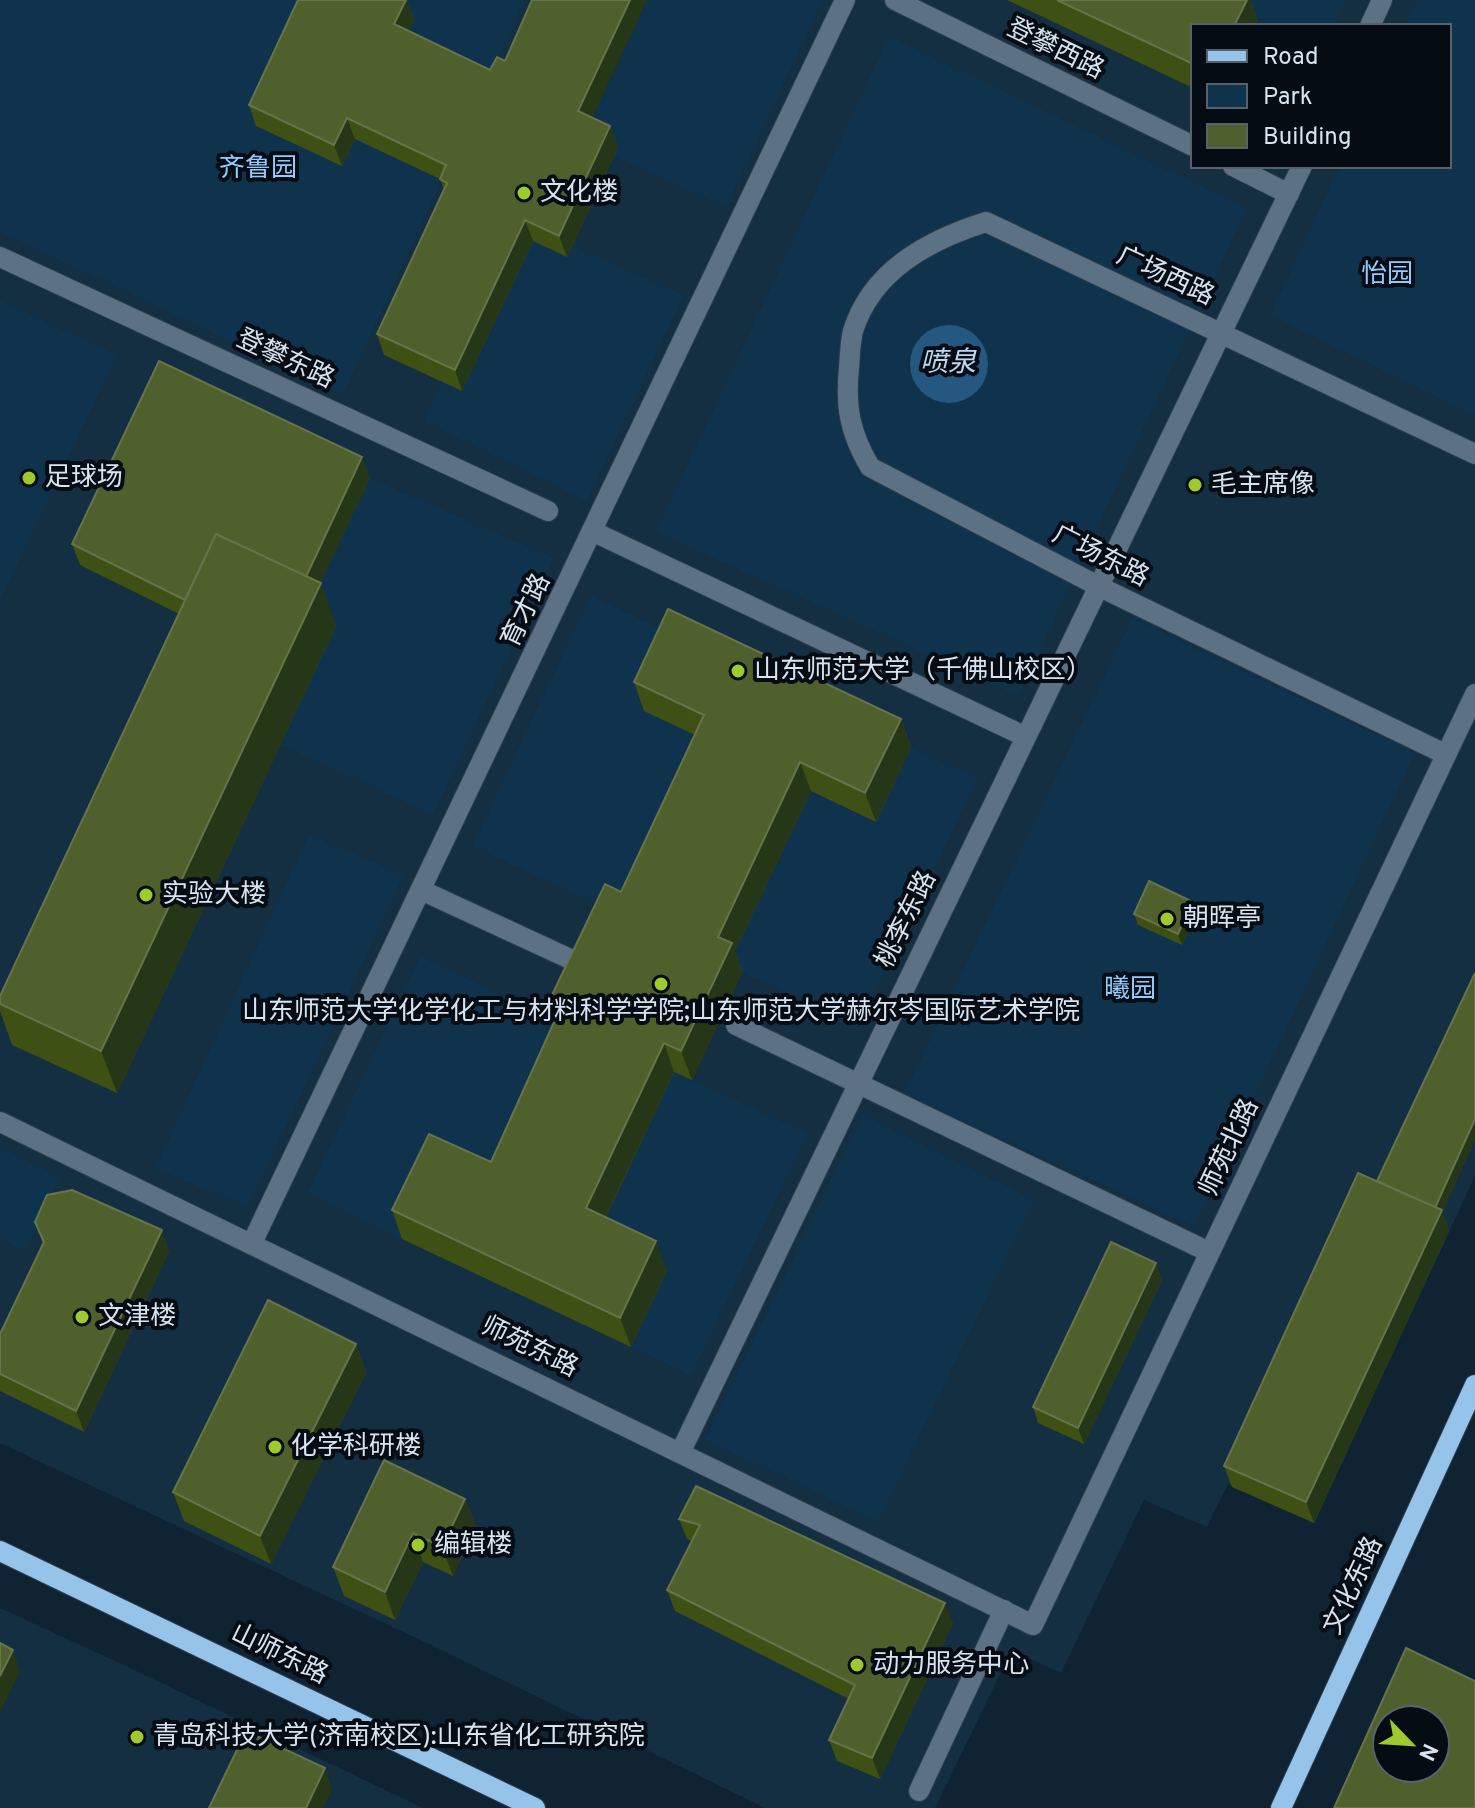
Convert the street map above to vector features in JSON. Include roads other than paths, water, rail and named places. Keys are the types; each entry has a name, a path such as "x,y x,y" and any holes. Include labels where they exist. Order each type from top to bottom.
{"main road":[{"name":"文化东路","path":"1281,1808 1475,1385"},
{"name":"山师东路","path":"0,1551 535,1808"}],"lane":[{"name":"育才路","path":"252,1243 594,532 845,0"},
{"name":"登攀西路","path":"895,0 1191,145"},
{"path":"1371,24 1382,0"},
{"path":"1237,168 1289,194"},
{"name":"桃李东路","path":"681,1451 1024,736 1225,333 1301,168"},
{"name":"广场西路","path":"857,322 880,282 910,255 946,234 986,222 1475,454"},
{"name":"登攀东路","path":"0,257 548,511"},
{"name":"广场东路","path":"857,322 852,334 845,402 854,440 870,467 1100,587 1445,754"},
{"path":"594,532 1024,736"},
{"name":"师苑北路","path":"1033,1625 1475,694"},
{"path":"421,890 568,958"},
{"path":"736,1025 1209,1252"},
{"name":"师苑东路","path":"0,1122 1033,1625"},
{"path":"919,1791 1004,1610"}],"water":[{"name":"喷泉","path":"949,325 964,328 977,336 985,349 988,364 985,379 977,392 964,400 949,403 934,400 921,392 913,379 910,364 913,349 921,336 934,328"}],"place":[{"name":"文化楼","path":"524,193"},
{"name":"足球场","path":"29,478"},
{"name":"毛主席像","path":"1195,485"},
{"name":"山东师范大学（千佛山校区）","path":"738,671"},
{"name":"实验大楼","path":"146,895"},
{"name":"朝晖亭","path":"1167,919"},
{"name":"山东师范大学化学化工与材料科学学院;山东师范大学赫尔岑国际艺术学院","path":"661,984"},
{"name":"文津楼","path":"82,1317"},
{"name":"化学科研楼","path":"275,1447"},
{"name":"编辑楼","path":"418,1545"},
{"name":"动力服务中心","path":"857,1665"},
{"name":"青岛科技大学(济南校区):山东省化工研究院","path":"137,1737"}],"park label":[{"name":"齐鲁园","path":"258,169"},
{"name":"怡园","path":"1387,275"},
{"name":"曦园","path":"1130,990"}]}
